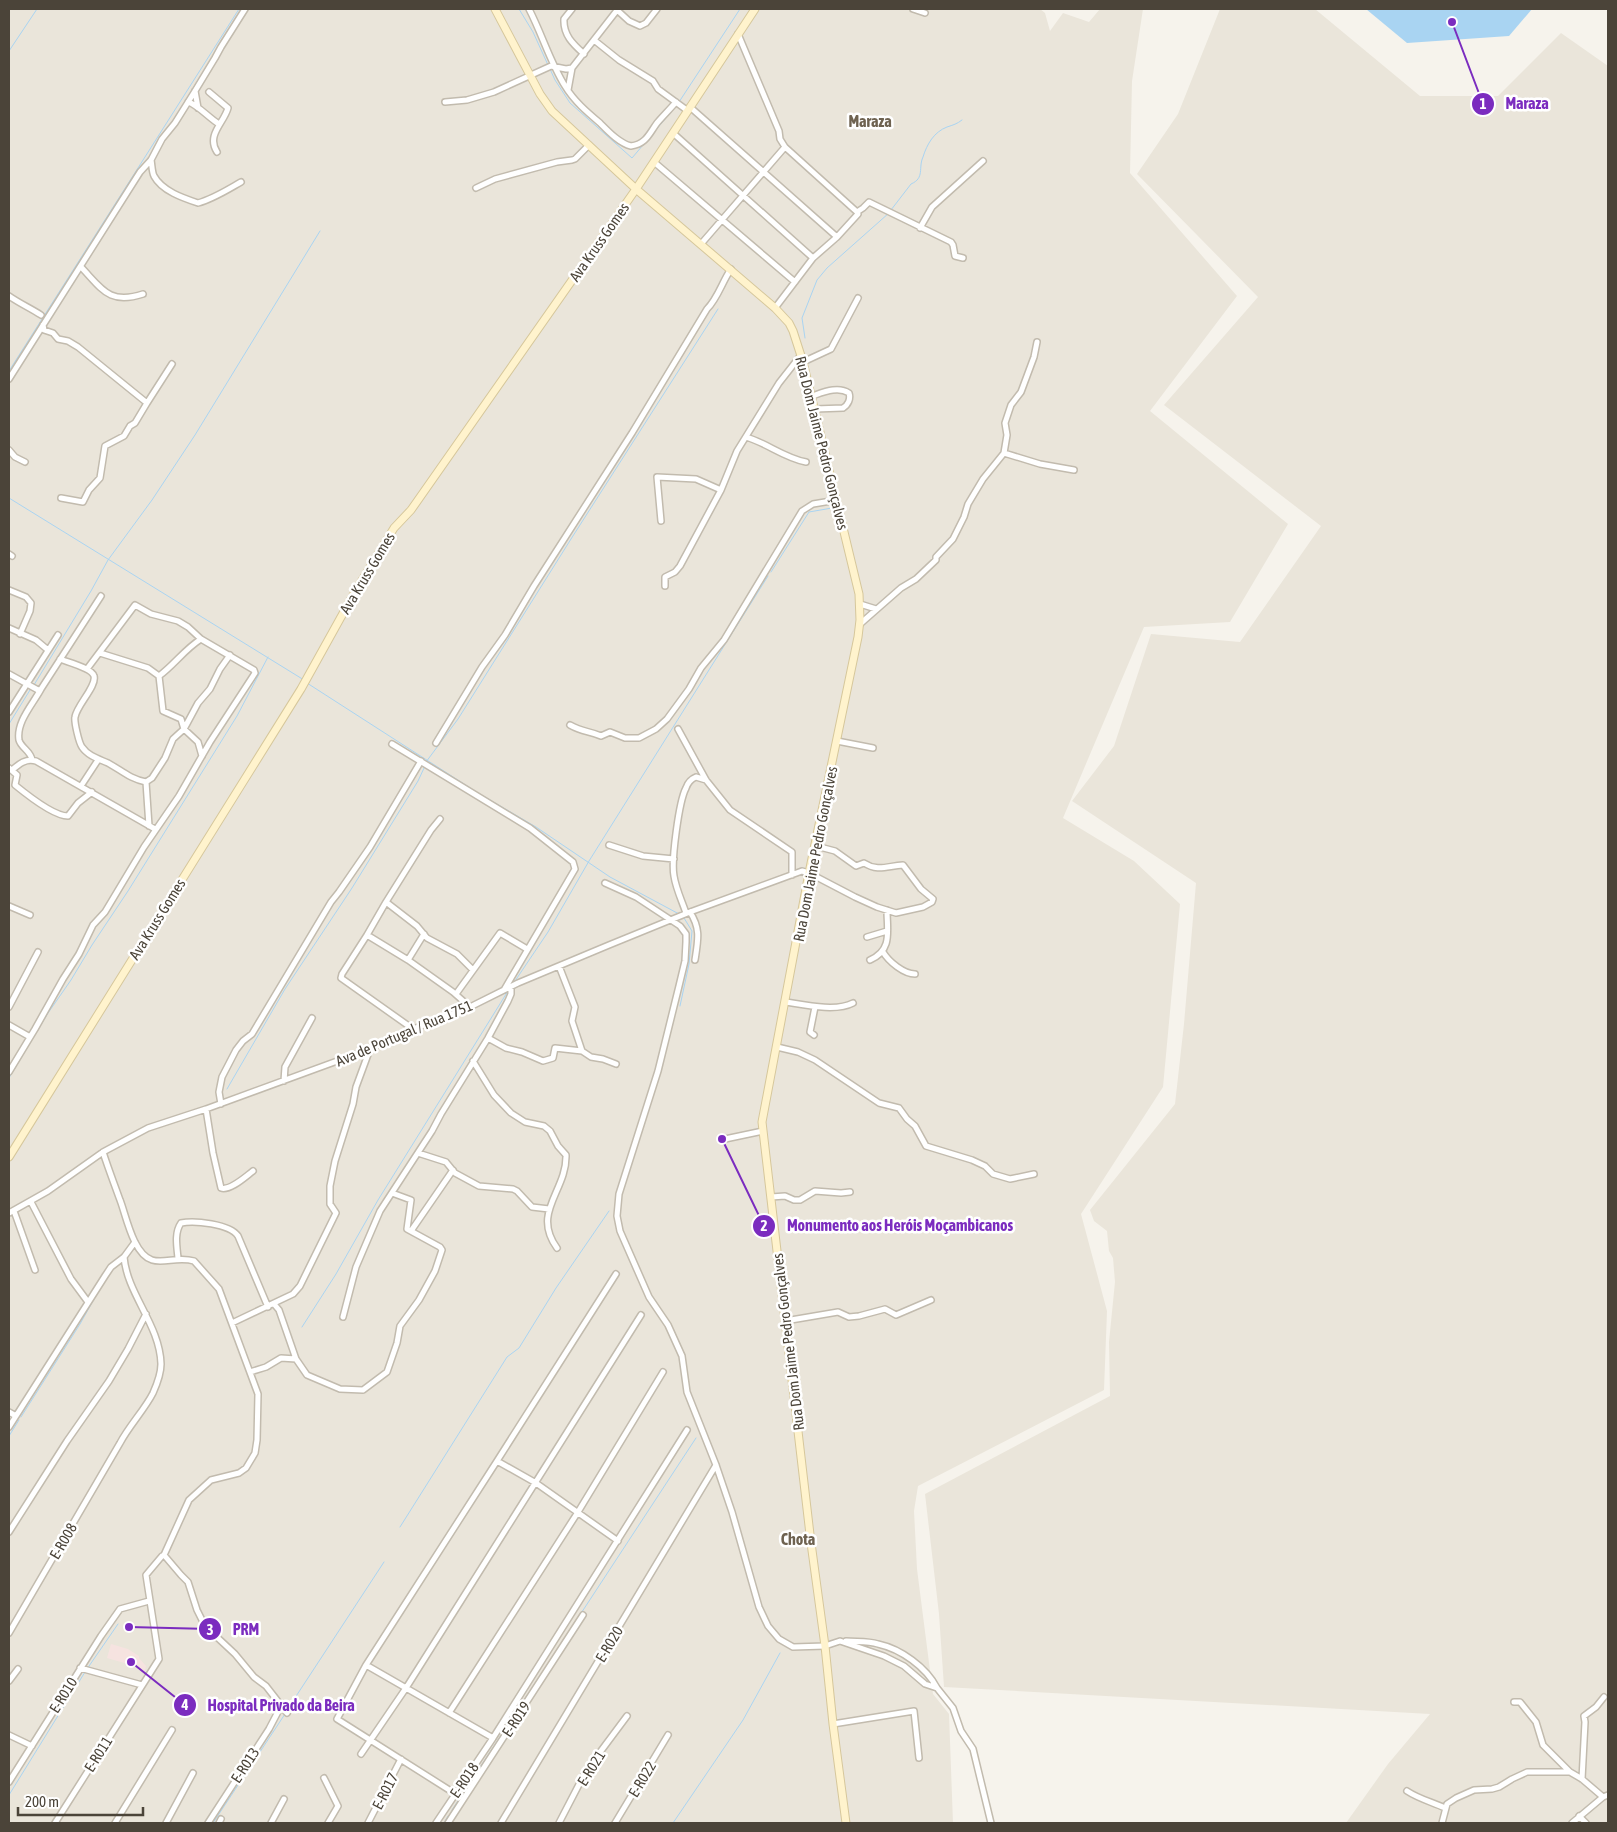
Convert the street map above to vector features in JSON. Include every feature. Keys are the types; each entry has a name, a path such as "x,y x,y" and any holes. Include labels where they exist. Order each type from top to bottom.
{"main road":[{"name":"Rua Dom Jaime Pedro Gonçalves","path":"495,9 540,94 552,111 636,188 775,308 789,324 802,358 851,556 860,604 860,624 816,846 809,872 762,1122 810,1543 825,1646 832,1724 846,1823"},
{"name":"Ava Kruss Gomes","path":"9,1158 301,689 356,590 394,528 411,510 636,188 755,9"}],"street":[{"path":"9,379 246,9"},
{"path":"529,9 542,34 553,66 574,99 623,142 631,146 638,144 651,135 658,123 678,103"},
{"path":"572,9 564,19 565,29 572,43 584,54"},
{"path":"568,90 572,68 618,9 629,21 640,26 646,23 657,9"},
{"path":"913,9 925,13"},
{"path":"738,34 779,131 780,139 785,147 857,212"},
{"path":"594,40 654,83 658,89 689,109 765,172 837,237"},
{"path":"445,102 467,100 494,92 553,66 566,69 572,68"},
{"path":"195,91 199,109"},
{"path":"209,92 228,108 219,124 214,140 217,152"},
{"path":"188,102 194,104 219,124"},
{"path":"673,132 813,258"},
{"path":"476,188 495,179 575,159 589,145"},
{"path":"702,244 785,147"},
{"path":"151,160 154,176 165,189 198,203 215,197 222,191 241,182"},
{"path":"920,228 932,207 983,161"},
{"path":"654,162 795,282"},
{"path":"775,308 813,258 837,237 858,214 857,212 870,202 951,242 955,256 963,258"},
{"path":"81,267 98,284 101,290 116,297 125,298 143,294"},
{"path":"436,742 632,433 707,309 714,302 723,280 731,269"},
{"path":"9,296 41,315"},
{"path":"665,586 665,577 675,572 680,566 721,490 731,463 779,382 802,358 831,349 858,298"},
{"path":"43,325 44,330 53,333 58,339 68,341 78,348 147,403"},
{"path":"860,624 900,588 916,579 936,560 936,557 953,539 968,504 1004,453 1005,423 1011,405 1021,392 1034,358 1037,342"},
{"path":"61,498 83,502 89,490 100,478 105,446 124,436 130,426 136,423 172,364"},
{"path":"812,396 837,389 845,390 850,396 846,406 843,408 815,409"},
{"path":"746,437 806,462"},
{"path":"9,450 15,457 25,462"},
{"path":"1004,453 1040,464 1074,470"},
{"path":"660,521 657,477 696,479 721,490"},
{"path":"570,725 585,732 601,736 610,732 633,739 645,736 656,729 666,719 701,668 724,640 802,511 814,504 837,500"},
{"path":"9,590 26,597 31,603 30,611 20,634"},
{"path":"101,596 27,711 20,732 20,743 32,760 155,829"},
{"path":"860,604 876,609"},
{"path":"9,1072 88,938 93,926 111,903 155,829 179,796 254,673 254,670 201,639 188,626 178,621 150,614 135,605 87,669"},
{"path":"9,628 36,640 48,650"},
{"path":"9,712 58,635"},
{"path":"159,676 169,669 189,647 201,639"},
{"path":"100,653 148,668 159,676 163,710 181,720 184,729 198,742 202,756"},
{"path":"146,782 152,778 165,758 173,739 184,729 198,703 210,689 220,669 230,655"},
{"path":"60,659 87,669 93,673 94,677 92,687 83,699 74,718 81,747 98,760 109,764 125,775 146,782"},
{"path":"9,674 26,685 38,690 41,689"},
{"path":"678,729 706,780 730,810 792,852 792,875"},
{"path":"837,741 873,748"},
{"path":"392,744 530,828 573,862 575,866 504,990"},
{"path":"32,760 23,762 10,769 17,775 15,785 46,807 63,816 68,816 78,803 92,792"},
{"path":"81,786 98,760"},
{"path":"221,1104 219,1085 236,1050 252,1034 330,902 370,847 421,761"},
{"path":"695,960 698,930 696,922 688,912 674,876 674,859 679,814 686,788 694,778 699,777 706,780"},
{"path":"146,782 149,826"},
{"path":"413,1029 341,978 386,902 440,818"},
{"path":"609,845 643,856 674,859"},
{"path":"809,872 855,897 896,913 923,907 932,902 933,899 921,889 902,865 872,868 864,863 856,866 835,851 816,846"},
{"name":"Ava de Portugal / Rua 1751","path":"12,1212 31,1202 103,1152 148,1128 206,1110 370,1049 413,1029 470,1007 510,987 688,912 802,871 809,872"},
{"path":"605,884 636,897 680,926 686,934 685,961 658,1070 619,1194 617,1216 620,1231 649,1297 668,1325 682,1356 687,1392 716,1465 732,1512 759,1607 768,1626 779,1639 793,1647 825,1646 840,1641 878,1644 898,1652 914,1662 931,1677 952,1708 961,1731 973,1749 991,1823"},
{"path":"386,902 408,917 431,941 457,954 473,970"},
{"path":"10,909 30,915"},
{"path":"870,960 880,956 887,941 887,910"},
{"path":"867,937 887,931"},
{"path":"456,994 500,933 527,949"},
{"path":"408,960 424,934"},
{"path":"367,935 408,960 456,994 470,1007"},
{"path":"9,1007 38,952"},
{"path":"883,952 904,971 915,974"},
{"path":"559,966 575,1007 572,1020 582,1051"},
{"path":"343,1317 356,1267 380,1211 418,1153 488,1038 508,1001 511,994 510,987"},
{"path":"786,1002 843,1007 853,1003"},
{"path":"814,1036 810,1032 815,1006"},
{"path":"284,1081 285,1067 312,1018"},
{"path":"9,1025 30,1037"},
{"path":"488,1038 506,1048 543,1060 554,1058 555,1048 582,1051 591,1057 616,1064"},
{"path":"777,1047 798,1052 815,1060 882,1105 899,1108 906,1119 915,1126 926,1146 972,1160 986,1166 993,1174 1010,1179 1034,1174"},
{"path":"232,1323 291,1296 300,1286 336,1213 330,1204 330,1186 335,1161 353,1104 361,1069 370,1049"},
{"path":"473,1061 494,1095 511,1113 525,1122 544,1126 550,1131 558,1146 566,1155 561,1178 549,1209 547,1230 557,1248"},
{"path":"206,1110 221,1188 229,1188 253,1171"},
{"path":"725,1139 763,1131"},
{"path":"103,1152 120,1200 125,1221 135,1242 145,1256 153,1261 166,1261 178,1258 177,1234 181,1223 221,1225 238,1236 268,1307"},
{"path":"418,1153 446,1162 453,1170 479,1186 513,1189 532,1207 549,1209"},
{"path":"411,1231 453,1170"},
{"path":"771,1197 785,1196 794,1200 800,1200 815,1191 850,1192"},
{"path":"274,1304 279,1310 296,1359 307,1375 340,1390 363,1390 387,1372 397,1343 400,1326 420,1300 436,1271 442,1254 440,1247 407,1229 411,1200 392,1193"},
{"path":"31,1202 71,1279 88,1302"},
{"path":"12,1212 35,1270"},
{"path":"9,1428 111,1267 124,1257 135,1242"},
{"name":"E-R008","path":"9,1633 116,1449 149,1400 160,1373 160,1354 146,1314 127,1274 124,1257"},
{"name":"E-R011","path":"55,1823 159,1659 146,1575 164,1555 189,1500 211,1480 239,1473 246,1468 255,1453 259,1400 219,1289 194,1261 178,1258"},
{"path":"454,1793 337,1719 366,1665 616,1274"},
{"path":"785,1321 838,1312 849,1317 885,1309 896,1315 931,1300"},
{"path":"279,1310 280,1301"},
{"path":"9,1532 108,1381 128,1349 146,1314"},
{"path":"361,1754 406,1688 641,1315"},
{"path":"250,1372 281,1358 296,1359"},
{"path":"449,1713 578,1512 663,1372"},
{"path":"9,1412 16,1416"},
{"name":"E-R018","path":"436,1823 454,1793 493,1738 687,1430"},
{"path":"497,1461 536,1483 618,1540"},
{"name":"E-R020","path":"501,1823 716,1465"},
{"path":"164,1555 188,1582 197,1610 205,1626 235,1654 254,1677 266,1686 287,1712"},
{"name":"E-R010","path":"9,1782 80,1668 120,1609 149,1601"},
{"name":"E-R019","path":"448,1823 583,1614"},
{"path":"840,1641 884,1656 904,1666 925,1684 937,1688"},
{"path":"366,1665 493,1738"},
{"path":"80,1668 142,1685"},
{"path":"9,1681 18,1669"},
{"path":"1582,1779 1586,1722 1584,1716 1596,1707 1604,1697"},
{"path":"1514,1702 1523,1704 1536,1722 1542,1743 1570,1772 1606,1796 1572,1823"},
{"name":"E-R013","path":"208,1823 269,1730 281,1706"},
{"path":"832,1724 914,1711 919,1758"},
{"name":"E-R021","path":"559,1823 586,1771 626,1716"},
{"path":"115,1823 172,1730"},
{"path":"9,1735 32,1746"},
{"name":"E-R022","path":"615,1823 668,1735"},
{"name":"E-R017","path":"368,1823 401,1759"},
{"path":"1442,1823 1447,1804 1466,1792 1499,1787 1527,1772 1570,1772"},
{"path":"166,1823 193,1773"},
{"path":"324,1778 338,1806 328,1823"},
{"path":"1407,1791 1420,1799 1445,1808"},
{"path":"271,1823 284,1799"},
{"path":"445,1810 454,1815"},
{"path":"1579,1816 1586,1823"}],"shaded area":[{"path":"9,9 1040,9 1045,13 1050,31 1063,13 1089,22 1100,9 1143,9 1132,81 1130,173 1237,296 1150,411 1288,524 1230,622 1144,627 1063,818 1134,861 1180,904 1163,1087 1081,1214 1107,1311 1104,1390 918,1486 914,1511 917,1569 933,1694 949,1714 953,1823 9,1823"},
{"path":"1220,9 1315,9 1420,96 1498,96 1561,33 1608,66 1608,1823 1346,1823 1388,1764 1430,1714 944,1687 939,1614 925,1494 1110,1396 1109,1342 1115,1282 1113,1258 1109,1251 1107,1231 1094,1221 1090,1210 1175,1104 1196,883 1072,801 1114,746 1151,634 1240,642 1321,526 1164,405 1258,297 1137,174 1178,114"},
{"path":"111,1644 128,1649 139,1656 146,1666 144,1674 135,1666 107,1658"}],"water":[{"path":"1366,9 1532,9 1509,36 1407,43"}],"waterway":[{"path":"9,51 37,9"},
{"path":"9,371 239,9"},
{"path":"519,9 533,32 548,65"},
{"path":"679,102 740,9"},
{"path":"550,69 570,103 632,158 677,105"},
{"path":"891,210 911,184 920,176 923,157 932,139 942,129 962,120"},
{"path":"805,338 802,318 817,280 827,268 889,213"},
{"path":"34,685 108,560 152,500 195,435 320,231"},
{"path":"426,762 458,719 718,309"},
{"path":"9,498 304,680"},
{"path":"771,572 809,512 832,508"},
{"path":"515,981 548,932 589,861 768,576"},
{"path":"9,1078 48,1013 128,891 237,716 268,657"},
{"path":"307,683 478,793 536,827 610,877 679,914"},
{"path":"9,724 30,690"},
{"path":"227,1089 285,989 352,888 418,781 425,766"},
{"path":"680,1006 689,964 692,931 684,918"},
{"path":"302,1327 336,1274 378,1200 508,991"},
{"path":"400,1527 507,1357 519,1348 556,1288 609,1211"},
{"path":"21,1417 98,1292"},
{"path":"9,1436 19,1420"},
{"path":"452,1810 696,1438"},
{"path":"287,1710 384,1562"},
{"path":"87,1669 118,1624"},
{"path":"673,1823 743,1720 780,1653"},
{"path":"9,1795 85,1672"},
{"path":"213,1823 285,1714"},
{"path":"444,1823 448,1816"}],"place":[{"name":"Maraza","path":"1452,22"},
{"name":"Monumento aos Heróis Moçambicanos","path":"722,1139"},
{"name":"PRM","path":"129,1627"},
{"name":"Hospital Privado da Beira","path":"131,1662"}],"district":[{"name":"Maraza","path":"870,121"},
{"name":"Chota","path":"798,1539"}]}
